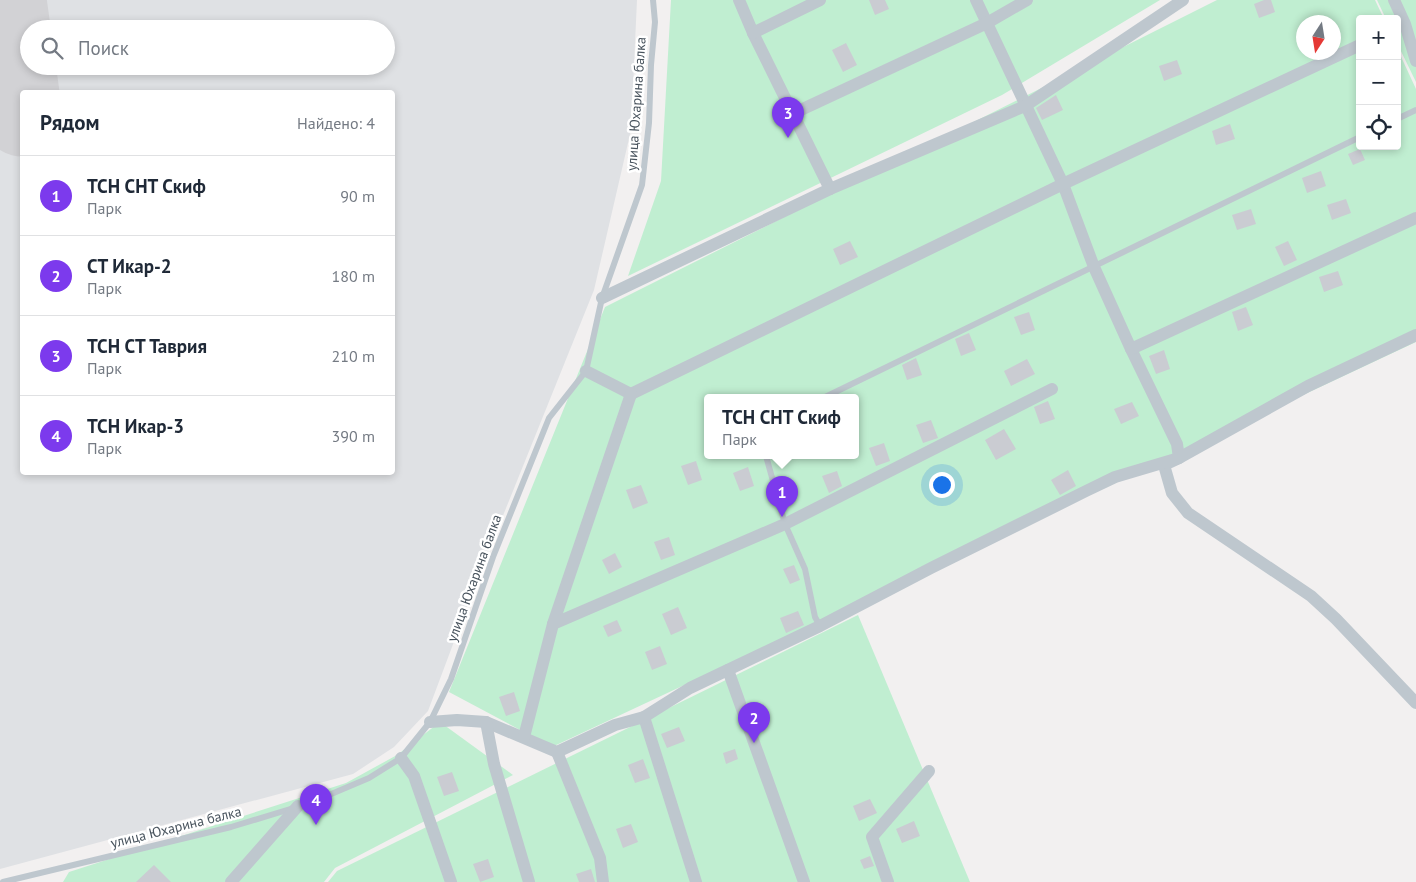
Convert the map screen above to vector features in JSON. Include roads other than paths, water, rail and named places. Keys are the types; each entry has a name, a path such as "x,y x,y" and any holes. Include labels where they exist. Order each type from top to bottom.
{"street":[{"path":"739,0 792,114 830,189"},
{"path":"753,33 820,0"},
{"path":"976,0 1063,184 1094,267 1177,444 1179,458"},
{"path":"792,114 987,23 1026,0"},
{"path":"602,298 830,189 1025,106 1182,0"},
{"path":"1394,0 1406,23 1416,61"},
{"path":"524,737 553,624 631,394 1063,184 1356,46"},
{"path":"1131,349 1416,218"},
{"path":"1416,334 1308,386 1164,465 1172,493 1188,513 1311,596 1336,618 1416,704"},
{"path":"586,371 631,394"},
{"path":"553,624 785,524 1052,389"},
{"path":"557,752 615,725 644,717 690,688 820,626 939,564 1115,477 1179,458"},
{"path":"728,670 804,882"},
{"path":"644,717 696,882"},
{"path":"430,722 457,720 486,722 557,752 600,858 603,882"},
{"path":"486,722 494,764 529,882"},
{"path":"401,758 414,776 451,882"},
{"path":"888,882 872,837 929,771"},
{"path":"231,882 298,806"}],"lane":[{"name":"улица Юхарина балка","path":"3,882 231,827 298,806 369,778 401,758 430,722 451,679 494,557 549,418 586,371 602,298 642,186 649,123 655,22 653,0"},
{"path":"1401,117 1416,110"},
{"path":"831,394 1356,140"},
{"path":"767,459 785,524 805,569 815,617 820,626"}],"place":[{"name":"ТСН СТ Таврия","path":"788,138"},
{"name":"ТСН СНТ Скиф","path":"782,517"},
{"name":"СТ Икар-2","path":"754,743"},
{"name":"ТСН Икар-3","path":"316,825"}]}
